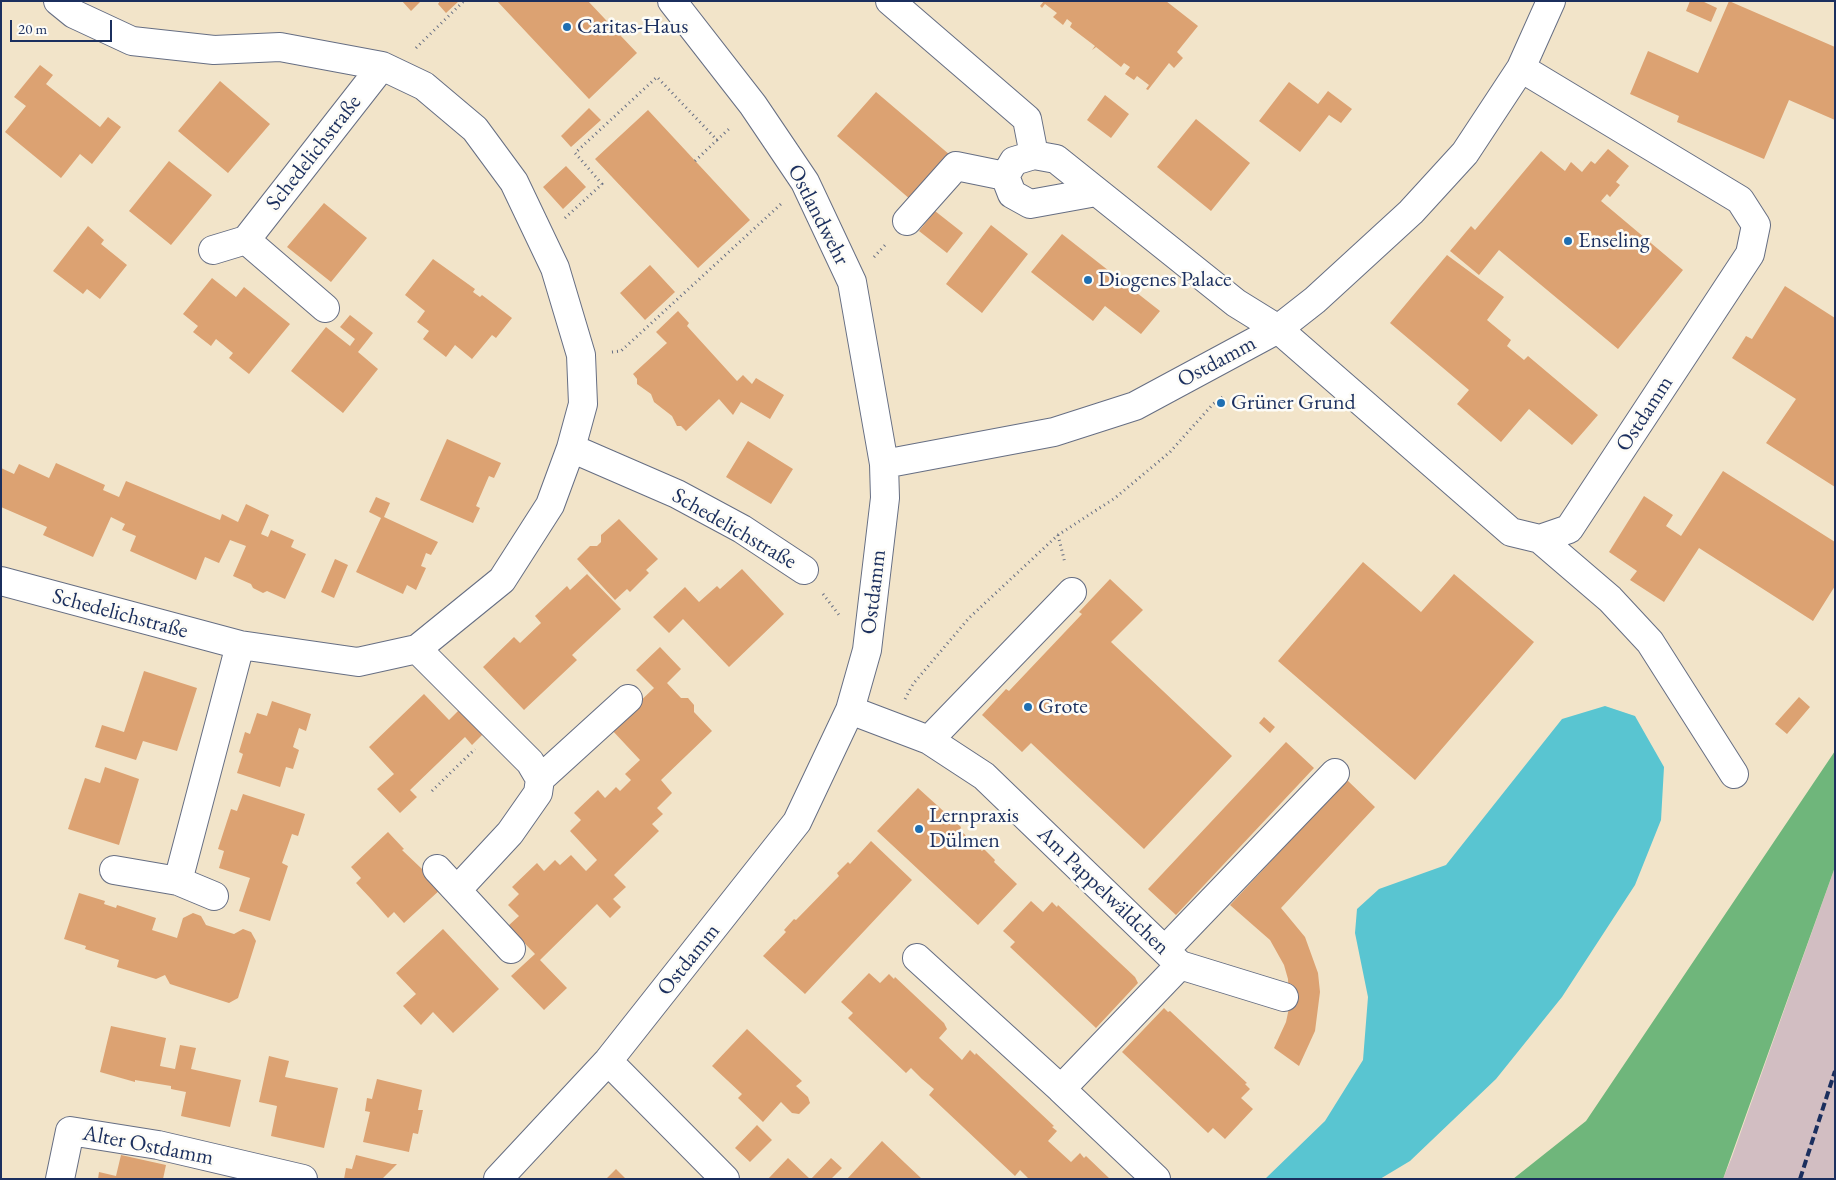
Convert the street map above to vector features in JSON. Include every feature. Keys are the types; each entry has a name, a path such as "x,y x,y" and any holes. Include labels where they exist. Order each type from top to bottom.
{"street":[{"name":"Schedelichstraße","path":"1,581 240,645 358,662 417,649 502,580 550,505 571,448 583,404 581,355 555,268 514,182 475,129 424,86 387,68 280,47 214,50 132,41 74,14 58,1"},
{"name":"Ostlandwehr","path":"672,1 753,105 805,182 852,282 884,464"},
{"path":"890,1 1026,119 1034,155"},
{"name":"Ostdamm","path":"498,1179 608,1061 797,822 850,710 867,650 885,498 884,464 1054,432 1135,406 1278,330 1315,300 1411,212 1464,153 1521,68 1551,1"},
{"name":"Schedelichstraße","path":"246,240 387,68"},
{"name":"Ostdamm","path":"1278,330 1511,532 1540,539 1569,529 1750,254 1756,225 1740,200 1521,68"},
{"path":"1005,176 1014,161 1034,155 1056,159 1236,303 1278,330"},
{"path":"907,220 956,166 1005,176"},
{"path":"1005,176 1012,194 1030,204 1096,192"},
{"path":"213,250 246,240 325,308"},
{"name":"Schedelichstraße","path":"571,448 677,494 742,529 804,570"},
{"path":"1540,539 1610,599 1650,642 1734,774"},
{"path":"929,740 1072,592"},
{"path":"178,880 240,645"},
{"path":"417,649 530,762 540,779 538,793 510,833 457,890"},
{"path":"540,779 628,699"},
{"name":"Am Pappelwäldchen","path":"850,710 929,740 984,776 1172,957 1284,997"},
{"path":"1172,957 1335,773"},
{"path":"437,869 511,949"},
{"path":"114,870 178,880 214,896"},
{"name":"Am Pappelwäldchen","path":"1061,1089 1172,957"},
{"path":"917,958 1061,1089 1156,1179"},
{"path":"608,1061 726,1179"},
{"name":"Alter Ostdamm","path":"60,1179 70,1131 158,1145 303,1179"}],"path":[{"path":"387,68 464,1"},
{"path":"542,238 602,184 575,153 657,77 717,140"},
{"path":"695,161 753,105"},
{"path":"581,355 621,351 805,182"},
{"path":"852,282 907,220"},
{"path":"890,725 913,684 969,618 1058,535 1115,498 1163,458 1213,404 1229,394"},
{"name":"Schedelichstraße","path":"804,570 867,650"},
{"path":"432,790 497,729"}],"shaded area":[{"path":"1835,867 1835,1179 1723,1179 1732,1157"}],"green space":[{"path":"1835,751 1835,867 1723,1179 1513,1179 1586,1121"}],"water":[{"path":"1605,706 1635,716 1664,767 1661,820 1635,885 1562,997 1496,1079 1410,1161 1380,1179 1265,1179 1325,1121 1363,1060 1368,997 1355,933 1357,909 1379,889 1446,865 1562,719"}],"building":[{"path":"402,1 421,1 411,11"},
{"path":"440,1 459,1 446,13 438,4"},
{"name":"Caritas-Haus","path":"497,1 588,1 637,53 589,99"},
{"path":"1044,1 1166,1 1198,26 1177,52 1183,58 1174,68 1169,63 1148,90 1146,89 1149,85 1137,76 1134,80 1125,74 1130,67 1124,63 1121,67 1096,47 1092,50 1095,46 1070,27 1072,23 1067,19 1063,25 1053,17 1057,13 1045,4 1042,8 1040,6"},
{"path":"1690,1 1702,1 1717,8 1711,22 1686,11"},
{"path":"1729,1 1835,47 1835,120 1789,100 1764,159 1677,122 1679,116 1630,94 1648,51 1698,73"},
{"path":"40,65 53,75 46,84 100,127 108,117 121,127 92,164 80,154 61,178 5,132 26,106 14,97"},
{"path":"220,81 270,124 228,173 178,131"},
{"path":"1289,82 1318,104 1328,91 1352,109 1341,123 1329,115 1300,152 1259,121"},
{"path":"876,92 950,155 911,200 837,136"},
{"path":"1105,95 1129,114 1111,138 1087,120"},
{"path":"589,108 601,120 571,147 561,136"},
{"path":"648,110 750,220 698,268 595,159"},
{"path":"1196,119 1250,163 1211,211 1157,167"},
{"name":"Enseling","path":"1608,149 1629,166 1616,182 1620,185 1610,197 1607,194 1601,201 1683,270 1618,349 1499,250 1479,275 1450,251 1471,226 1475,230 1541,151 1565,171 1571,162 1582,172 1591,161 1595,164"},
{"path":"169,161 212,195 171,245 129,211"},
{"path":"566,166 586,187 563,209 543,187"},
{"path":"324,203 367,238 331,282 287,247"},
{"path":"935,211 963,233 947,253 919,231"},
{"path":"991,225 1028,254 982,313 946,284"},
{"path":"88,226 104,240 101,244 127,265 100,299 87,289 83,294 53,271"},
{"path":"1062,234 1160,311 1141,334 1105,306 1093,321 1031,272"},
{"path":"1447,255 1504,297 1487,320 1511,340 1507,346 1524,360 1528,356 1598,415 1572,445 1529,409 1501,442 1457,404 1469,390 1390,323"},
{"path":"433,259 475,289 473,292 480,297 482,295 512,318 496,338 492,335 472,359 455,345 446,357 423,339 429,331 417,322 425,311 405,295"},
{"path":"650,265 675,292 645,320 620,293"},
{"path":"212,278 236,297 244,287 290,324 249,374 229,358 233,353 216,339 211,346 193,332 198,326 183,314"},
{"path":"1785,286 1835,318 1835,487 1766,443 1796,399 1732,358 1746,336 1752,339"},
{"path":"678,311 689,323 687,326 737,381 743,375 752,384 756,378 784,395 770,419 741,402 733,415 719,399 686,431 681,426 677,426 672,416 654,402 651,394 637,384 637,379 633,374 667,343 656,332"},
{"path":"350,315 373,333 358,352 378,369 343,413 291,371 326,327 350,346 355,339 340,327"},
{"path":"447,439 501,463 494,478 489,476 476,506 480,508 473,523 420,500"},
{"path":"748,441 793,469 771,504 726,477"},
{"path":"56,463 105,485 103,490 119,497 126,481 220,520 222,514 238,522 246,504 269,515 261,534 268,537 271,530 294,540 291,547 306,554 285,599 267,591 263,593 253,588 251,584 233,576 246,546 230,540 219,563 205,557 196,580 130,551 136,536 122,530 125,524 111,517 93,557 43,535 47,527 1,507 1,468 14,474 19,464 49,478"},
{"path":"1723,471 1835,542 1835,586 1813,621 1699,548 1664,602 1630,580 1637,571 1609,552 1644,496 1673,515 1666,526 1681,536"},
{"path":"376,497 390,503 384,517 438,542 431,555 426,553 421,566 426,568 416,590 407,585 403,594 356,572 381,518 369,512"},
{"path":"619,519 658,559 646,570 649,573 630,592 627,589 615,600 577,559 590,546 597,546 601,542 601,535"},
{"path":"335,559 348,565 334,598 321,592"},
{"path":"1363,562 1421,612 1454,574 1534,642 1415,780 1278,661"},
{"path":"742,569 784,614 729,667 683,619 669,633 653,617 685,587 699,602 717,586 720,589"},
{"path":"587,574 621,609 572,655 577,660 524,710 483,667 514,637 520,643 541,623 535,616 567,586 570,590"},
{"path":"1110,579 1143,610 1111,642 1232,756 1144,849 1031,743 1022,752 982,715 1006,689 1009,691 1082,614 1079,612"},
{"path":"660,647 681,669 667,683 681,698 688,698 694,705 694,712 712,731 661,780 672,793 657,808 663,814 652,824 659,831 614,875 626,887 613,899 621,907 610,918 597,904 540,960 567,988 544,1010 511,976 535,954 508,926 519,916 508,905 519,894 512,887 537,863 544,871 555,860 560,865 571,855 586,871 597,860 570,831 581,820 574,813 598,790 605,798 616,787 620,791 631,780 625,774 640,760 611,729 654,688 636,670"},
{"path":"144,671 197,688 177,751 143,741 136,760 95,747 102,725 124,732"},
{"path":"424,694 449,720 460,709 483,734 472,745 465,737 410,790 417,797 400,813 377,789 394,774 369,747"},
{"path":"1799,697 1810,707 1787,734 1775,724"},
{"path":"272,701 311,714 306,731 299,728 293,747 299,750 293,769 286,767 280,787 237,773 243,754 239,752 245,732 250,734 257,713 267,716"},
{"path":"1264,717 1275,727 1270,733 1259,723"},
{"path":"1286,742 1314,768 1176,915 1148,889"},
{"path":"105,767 139,779 119,845 68,829 85,778 100,783"},
{"path":"1347,780 1375,807 1281,908 1305,937 1318,973 1320,992 1315,1031 1299,1066 1274,1048 1286,1022 1289,1008 1288,979 1284,965 1270,940 1230,905"},
{"path":"918,788 961,827 960,830 982,851 984,849 995,860 994,862 1017,884 978,925 877,831"},
{"path":"243,794 305,814 298,836 292,834 282,863 288,866 270,921 239,911 250,878 219,868 224,851 218,849 231,809 237,811"},
{"path":"388,832 404,849 402,850 442,888 404,923 394,912 388,918 356,883 361,878 351,867"},
{"path":"871,841 912,880 805,994 763,956 786,932 784,930 794,919 796,920 839,876 837,873 848,862 850,864"},
{"path":"79,893 105,901 104,904 116,908 117,905 156,918 152,930 177,938 183,918 193,913 201,916 206,925 234,934 243,929 251,932 256,941 238,998 229,1003 170,984 165,975 156,979 117,967 119,960 85,949 86,946 64,939"},
{"path":"1031,901 1043,912 1052,902 1057,907 1058,905 1135,977 1138,983 1096,1028 1010,947 1015,942 1003,931"},
{"path":"443,929 499,989 453,1033 433,1012 421,1025 403,1006 416,994 396,973"},
{"path":"869,973 880,983 889,974 894,979 895,977 944,1023 947,1029 939,1038 962,1060 970,1050 975,1055 976,1053 1054,1126 1052,1127 1057,1131 1048,1141 1071,1162 1080,1153 1084,1158 1086,1156 1110,1179 1029,1179 1020,1170 1015,1176 929,1095 934,1089 911,1068 906,1073 848,1018 853,1013 841,1002"},
{"path":"1164,1008 1168,1012 1170,1011 1247,1083 1245,1084 1250,1089 1241,1098 1253,1109 1225,1139 1213,1128 1208,1133 1122,1052"},
{"path":"111,1026 166,1038 160,1066 175,1069 180,1045 196,1048 191,1069 241,1080 230,1127 181,1116 186,1092 171,1089 171,1086 135,1080 135,1082 100,1072"},
{"path":"747,1029 802,1081 796,1086 808,1097 810,1103 799,1114 792,1113 781,1102 763,1122 738,1098 742,1094 712,1066"},
{"path":"269,1056 289,1061 285,1077 338,1088 324,1148 271,1136 277,1106 259,1102"},
{"path":"377,1079 422,1090 418,1110 423,1110 418,1134 413,1133 409,1152 363,1142 370,1112 365,1111 367,1098 372,1099"},
{"path":"757,1125 772,1140 750,1162 735,1148"},
{"path":"882,1141 905,1163 922,1179 847,1179"},
{"path":"121,1155 166,1165 163,1179 98,1179 99,1172 116,1176"},
{"path":"356,1155 397,1164 382,1179 344,1179 346,1168 352,1169"},
{"path":"788,1158 810,1179 768,1179"},
{"path":"831,1158 842,1168 831,1179 811,1179"},
{"path":"616,1169 626,1179 606,1179"}],"railway":[{"path":"1800,1179 1835,1071"}],"place":[{"name":"Caritas-Haus","path":"567,27"},
{"name":"Enseling","path":"1568,241"},
{"name":"Diogenes Palace","path":"1088,280"},
{"name":"Grüner Grund","path":"1221,403"},
{"name":"Grote","path":"1028,707"},
{"name":"Lernpraxis Dülmen","path":"919,829"}]}
